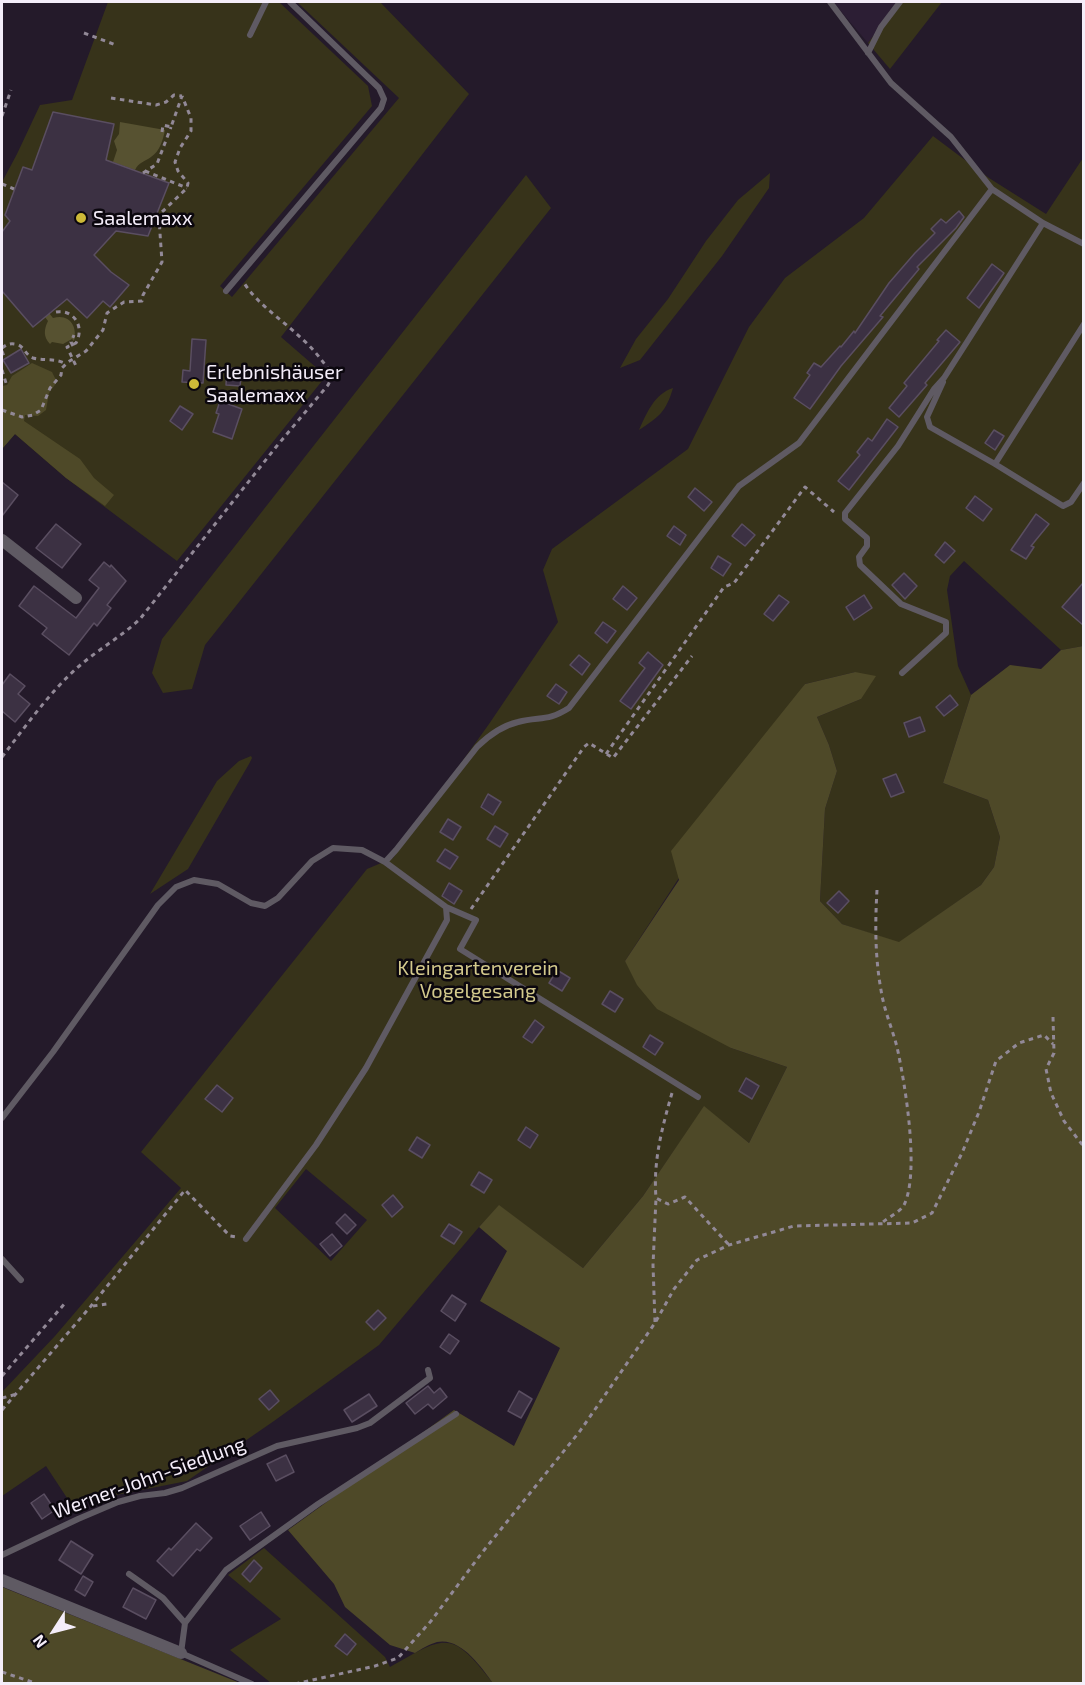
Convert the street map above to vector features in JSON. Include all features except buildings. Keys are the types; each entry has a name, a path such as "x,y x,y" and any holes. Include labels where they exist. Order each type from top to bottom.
{"street":[{"path":"2,540 66,583 76,598"},
{"path":"2,1580 181,1653"}],"lane":[{"path":"250,36 266,2"},
{"path":"226,291 381,108 384,99 380,88 290,2"},
{"path":"830,2 891,83 951,137 992,189 1043,223 1083,243"},
{"path":"868,53 882,27 900,2"},
{"path":"385,862 477,747 492,733 518,722 554,717 569,708 739,486 799,443 992,189"},
{"path":"1043,223 944,378 927,417 930,427 1063,506 1071,502 1083,483"},
{"path":"995,464 1083,324"},
{"path":"902,673 946,633 946,622 901,604 860,565 859,557 867,546 867,538 845,519 845,513 898,446 934,388 944,378"},
{"path":"2,1118 53,1052 158,905 176,886 194,880 218,884 251,903 265,906 278,898 312,861 333,848 362,850 385,862 446,907 476,920 460,950 698,1097"},
{"path":"246,1239 316,1145 366,1068 447,920 446,907"},
{"path":"2,1259 21,1280"},
{"name":"Werner-John-Siedlung","path":"2,1555 118,1503 182,1488 278,1446 370,1423 430,1378 428,1370"},
{"path":"252,1683 181,1653 185,1623 226,1570 246,1554 456,1414"},
{"path":"129,1574 163,1598 185,1623"}],"path":[{"path":"84,33 116,45"},
{"path":"2,116 10,90"},
{"path":"111,98 156,105 166,102 174,95 182,96"},
{"path":"182,96 158,164 144,172 187,188"},
{"path":"2,410 22,417 33,415 40,410 62,368 86,351 104,330 107,313 124,302 142,301 143,295 162,262 159,219 162,212 187,188 188,183 178,171 175,162 180,148 191,131 191,118 182,96"},
{"path":"162,132 163,125 171,127"},
{"path":"2,184 14,189"},
{"path":"2,757 64,680 140,619 328,385 333,375 302,338 281,322 249,291 238,276"},
{"path":"56,312 70,313 81,331 73,346 67,347 77,368"},
{"path":"73,346 71,342 74,335"},
{"path":"5,359 2,350 8,344 16,344 21,345 32,357 61,361 66,364"},
{"path":"2,370 6,383"},
{"path":"606,754 724,587 734,583 805,487 835,513 845,513"},
{"path":"467,916 584,747 589,743 613,758 692,656"},
{"path":"877,890 874,932 878,970 881,992 897,1047 905,1088 911,1182 903,1207 881,1223"},
{"path":"1053,1017 1054,1053 1046,1069 1051,1093 1064,1121 1083,1147"},
{"path":"295,1683 375,1666 398,1658 431,1621 481,1554 580,1431 655,1323 674,1289 697,1260 729,1245 794,1226 912,1223 932,1213 962,1153 996,1061 1019,1043 1044,1035 1053,1044"},
{"path":"655,1323 653,1265 655,1165 659,1154 660,1135 675,1082"},
{"path":"2,1410 186,1190 230,1236 246,1239"},
{"path":"656,1198 668,1204 685,1197 729,1245"},
{"path":"2,1376 66,1302"},
{"path":"91,1306 107,1304"},
{"path":"2,1398 17,1394"},
{"path":"2,1672 38,1683"}],"shaded area":[{"path":"833,2 899,2 868,43"},
{"path":"120,122 165,130 157,152 135,170 113,162 117,150 114,141 119,134"},
{"path":"49,313 53,318 64,317 71,322 75,330 74,341 72,339 63,344 52,342 50,344 45,333 48,321 45,317"},
{"path":"32,363 52,372 57,382 49,393 46,410 38,416 25,415 24,421 80,459 94,478 114,495 105,506 66,478 15,434 2,449 2,386 7,385 12,376"},
{"path":"1083,646 1083,1683 493,1683 470,1655 454,1644 437,1642 415,1653 390,1645 345,1607 334,1584 288,1530 454,1410 514,1446 560,1348 480,1301 507,1251 479,1227 499,1205 583,1268 643,1196 704,1106 749,1143 787,1067 731,1048 657,1009 637,985 625,961 679,880 671,851 805,684 855,672 876,676 861,699 817,717 837,771 825,809 820,901 842,924 899,942 981,885 994,867 1000,837 988,800 943,783 971,695 1010,665 1041,669 1061,650"},
{"path":"2,1587 240,1683 2,1683"}],"green space":[{"name":"Saalemaxx","path":"108,2 279,2 368,86 372,106 220,286 232,297 399,98 297,2 380,2 469,94 281,337 326,376 177,561 66,478 15,434 2,449 2,182 40,105 72,100"},
{"path":"899,2 942,2 890,69 868,43"},
{"name":"Kleingartenverein Vogelgesang","path":"933,136 989,178 1046,214 1083,158 1083,646 1061,650 964,561 950,576 947,590 958,666 971,695 943,783 988,800 1000,837 994,867 981,885 899,943 842,924 820,901 825,809 837,771 817,717 861,699 855,672 805,684 625,961 731,1048 787,1067 749,1143 704,1107 643,1196 583,1268 499,1206 379,1345 187,1481 71,1504 46,1466 2,1496 2,1392 55,1336 181,1188 141,1152 367,869 393,858 489,724 558,622 543,570 552,549 688,449 749,327 785,278 864,218","holes":["306,1169 367,1220 331,1261 275,1208"]},
{"path":"770,173 769,188 722,256 640,360 620,368 636,339 668,299 706,241 738,200"},
{"path":"526,175 551,208 205,645 192,689 163,693 152,673 162,639"},
{"path":"673,388 668,403 661,413 639,430 656,399"},
{"path":"251,756 249,764 188,869 150,894 217,781 239,761"},
{"path":"264,1548 385,1657 390,1667 424,1648 447,1643 467,1653 493,1683 271,1683 230,1650 281,1619 228,1575"}],"place":[{"name":"Saalemaxx","path":"81,218"},
{"name":"Erlebnishäuser Saalemaxx","path":"194,384"}]}
